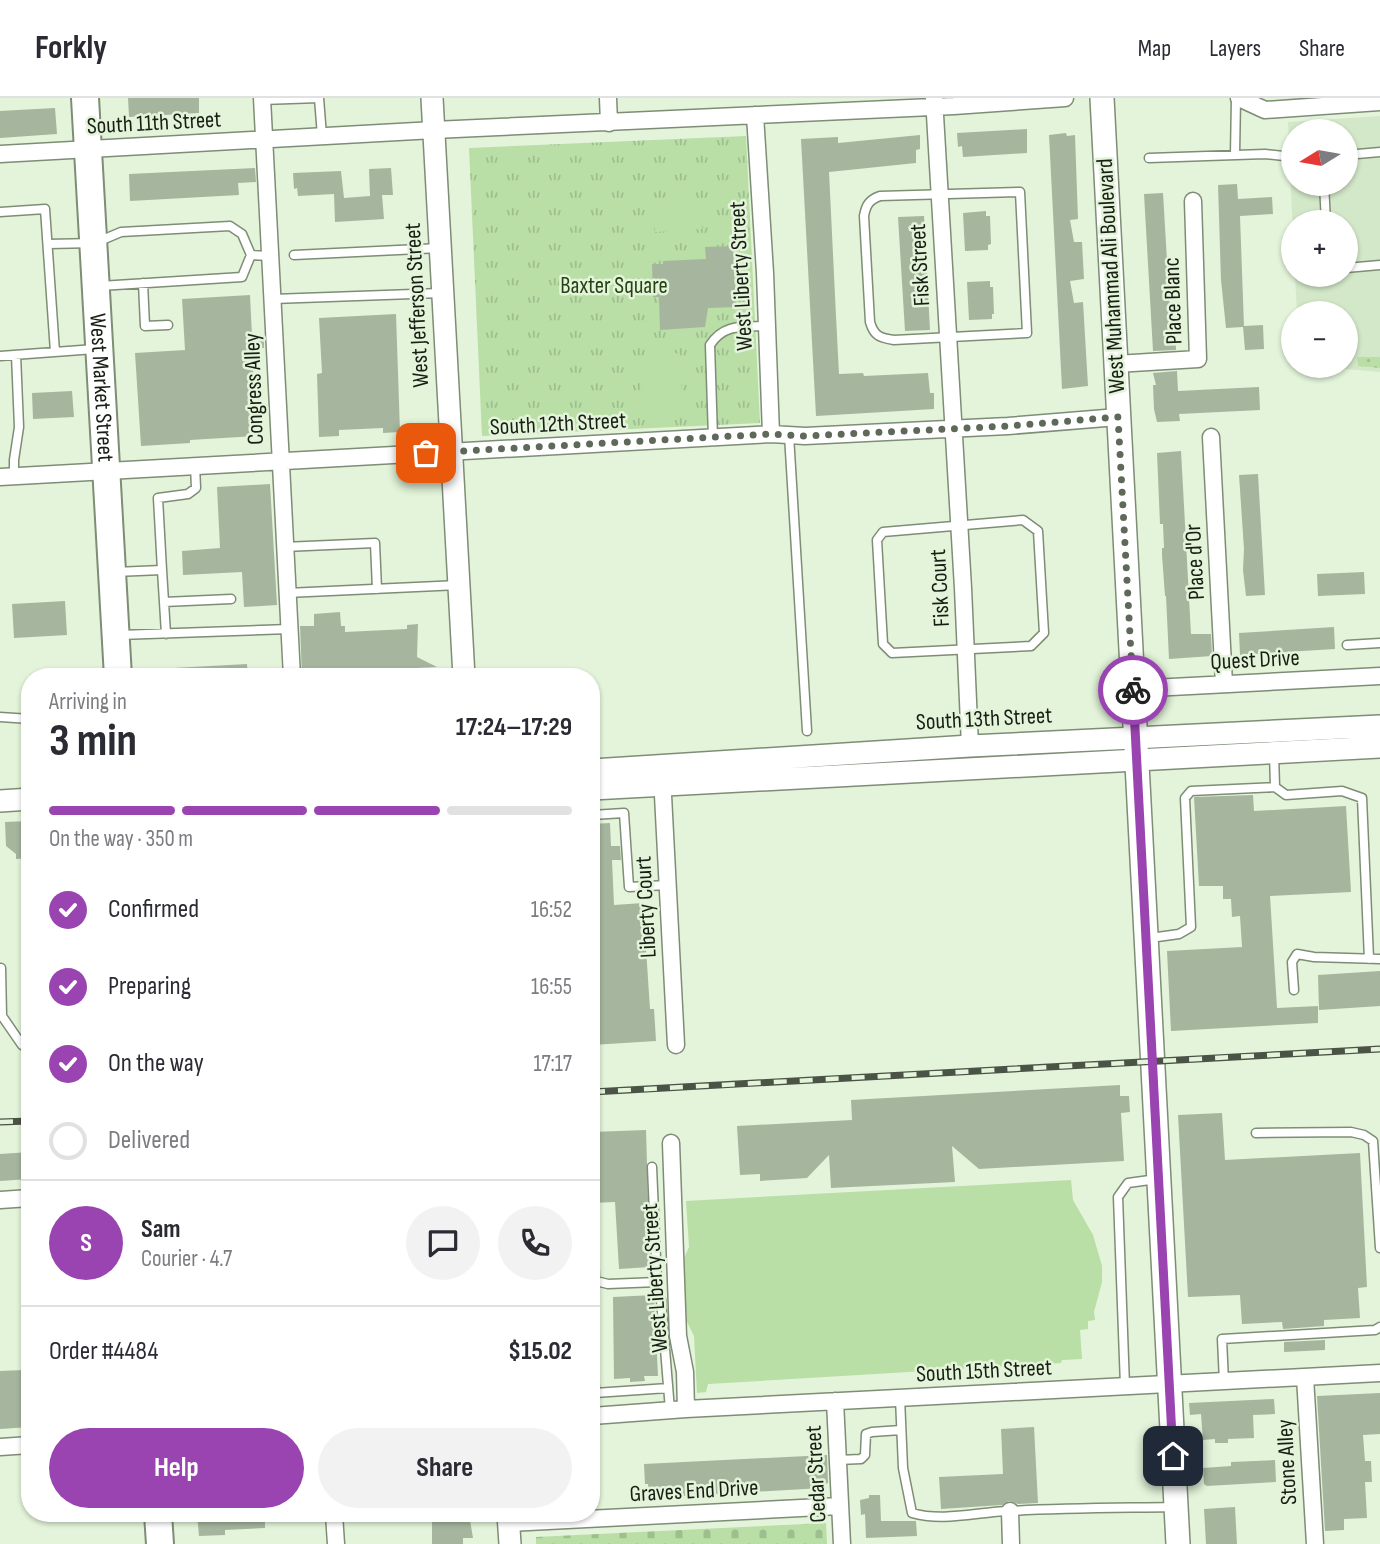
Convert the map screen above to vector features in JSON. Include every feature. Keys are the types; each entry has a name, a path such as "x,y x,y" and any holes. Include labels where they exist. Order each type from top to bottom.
{"main road":[{"name":"West Market Street","path":"85,98 118,668"},
{"name":"West Muhammad Ali Boulevard","path":"1101,98 1178,1544"},
{"path":"159,1522 160,1544"}],"street":[{"name":"West Jefferson Street","path":"432,98 463,668"},
{"path":"608,98 609,123"},
{"path":"773,98 774,115"},
{"name":"South 11th Street","path":"0,154 434,130 774,115 934,102 1065,98"},
{"path":"1237,98 1265,110 1380,102"},
{"name":"Congress Alley","path":"262,99 291,668"},
{"name":"Fisk Street","path":"934,102 953,429"},
{"name":"West Liberty Street","path":"755,115 771,434"},
{"name":"Place Blanc","path":"1116,364 1198,359 1193,201"},
{"name":"South 12th Street","path":"7,477 771,434 789,436 953,429 1118,417"},
{"name":"Fisk Court","path":"953,429 970,746"},
{"name":"Place d'Or","path":"1211,437 1224,684"},
{"name":"Quest Drive","path":"1133,689 1380,676"},
{"name":"South 13th Street","path":"600,788 662,776 970,746 1380,726"},
{"name":"South 13th Street","path":"600,771 662,776 1138,761 1380,747"},
{"name":"Liberty Court","path":"662,776 676,1045"},
{"path":"0,801 21,800"},
{"name":"West Liberty Street","path":"671,1143 678,1336 685,1372 678,1410"},
{"path":"0,1200 21,1199"},
{"name":"South 15th Street","path":"600,1415 1380,1373"},
{"name":"Stone Alley","path":"1306,1377 1315,1544"},
{"name":"Cedar Street","path":"835,1401 842,1544"},
{"path":"0,1447 21,1446"},
{"name":"Graves End Drive","path":"600,1521 840,1506"},
{"path":"1010,1511 1011,1544"},
{"path":"335,1522 336,1544"},
{"name":"Graves End Drive","path":"509,1527 588,1522"}],"lane":[{"path":"262,99 321,98 322,136"},
{"path":"1235,155 1237,98"},
{"path":"1358,154 1380,152"},
{"path":"1149,158 1281,157"},
{"path":"1020,192 1027,333 947,338 881,338 873,332 866,268 866,205 873,198 880,196 939,194 1020,192"},
{"path":"0,212 45,209 55,352"},
{"path":"48,244 95,243 121,232 230,226 242,234 251,255 242,277 97,286"},
{"path":"295,254 440,248"},
{"path":"251,255 271,256"},
{"path":"1358,267 1380,265"},
{"path":"143,283 145,326 168,324"},
{"path":"273,299 442,293"},
{"path":"713,438 710,345 717,334 729,328 767,326"},
{"path":"0,356 100,349"},
{"path":"7,477 14,460 19,427 16,355"},
{"path":"789,436 807,731"},
{"path":"166,634 158,498 188,494 196,488 195,466"},
{"path":"1023,520 1038,531 1044,633 1031,646 966,649 892,653 883,644 877,540 883,532 1023,520"},
{"path":"284,547 375,542 377,589"},
{"path":"112,573 162,570"},
{"path":"287,593 458,585"},
{"path":"164,602 231,599"},
{"path":"116,635 289,629"},
{"path":"1347,645 1380,643"},
{"path":"0,717 21,718"},
{"path":"1275,753 1275,786"},
{"path":"1147,938 1179,934 1191,927 1185,798 1191,791 1275,786 1286,795 1342,791 1362,798 1369,959"},
{"path":"600,814 624,813 629,887 668,885"},
{"path":"1294,990 1292,962 1297,954 1380,959"},
{"path":"1,968 2,1016 21,1044"},
{"path":"1256,1133 1351,1132 1377,1140 1380,1248"},
{"path":"600,1282 608,1284 657,1282 652,1167"},
{"path":"1125,1386 1118,1197 1128,1183 1160,1179"},
{"path":"661,1300 668,1388 678,1410"},
{"path":"1224,1382 1222,1339 1375,1330 1380,1327"},
{"path":"600,1393 668,1388"},
{"path":"900,1398 903,1468 912,1513 938,1518 1010,1511 1176,1507"},
{"path":"838,1460 861,1459 865,1455 866,1434 901,1430"}],"shaded area":[{"path":"1380,116 1380,372 1358,370 1358,301 1296,301 1296,287 1358,287 1358,210 1292,210 1291,196 1358,196 1358,119 1334,119"}],"green space":[{"name":"Baxter Square","path":"746,136 760,423 482,436 469,148"},
{"path":"699,200 702,229 655,232 652,204"},
{"path":"680,353 683,417 643,419 640,356"},
{"path":"1358,357 1380,357 1380,368 1358,366"},
{"path":"1071,1180 1073,1200 1093,1235 1102,1266 1095,1320 1088,1321 1088,1329 1080,1330 1082,1359 1062,1360 1061,1363 708,1384 706,1392 697,1393 694,1336 684,1316 681,1265 689,1247 686,1201"},
{"path":"826,1523 827,1544 536,1544 536,1537"}],"building":[{"path":"128,98 199,98 199,113 129,117"},
{"path":"55,108 57,134 0,138 0,111"},
{"path":"1027,129 1027,153 963,157 962,146 958,147 957,133"},
{"path":"1066,133 1067,136 1075,135 1078,219 1070,220 1074,242 1082,242 1084,279 1070,281 1074,303 1083,302 1088,386 1062,389 1049,135"},
{"path":"920,135 916,163 829,172 836,316 839,374 863,373 864,376 928,373 930,393 934,393 934,409 816,416 801,139 838,137 838,143"},
{"path":"255,168 256,182 238,183 239,195 130,201 129,174"},
{"path":"391,168 393,195 382,195 384,219 335,222 334,194 298,196 297,188 294,189 293,173 341,171 344,198 370,196 369,169"},
{"path":"1237,184 1238,199 1272,197 1273,214 1240,216 1244,326 1263,325 1264,349 1245,350 1243,327 1226,328 1221,280 1218,185"},
{"path":"1163,193 1171,328 1175,327 1176,350 1153,351 1144,194"},
{"path":"986,211 986,216 990,216 991,244 988,245 988,250 965,251 963,213"},
{"path":"924,216 930,330 905,331 898,217"},
{"path":"733,246 736,307 708,308 705,327 660,330 659,297 653,297 652,264 706,259 705,247"},
{"path":"990,281 990,287 993,287 992,319 969,320 967,282"},
{"path":"250,295 252,336 264,335 264,348 252,348 257,436 141,446 135,353 185,350 182,299"},
{"path":"396,314 400,432 383,433 383,428 339,430 339,436 319,437 317,374 322,373 319,318"},
{"path":"1177,371 1178,391 1259,387 1260,410 1179,414 1180,421 1157,422 1153,373"},
{"path":"72,391 74,417 33,419 32,393"},
{"path":"1181,451 1191,634 1211,634 1212,656 1169,659 1157,453"},
{"path":"1258,474 1265,595 1246,596 1239,475"},
{"path":"270,484 277,605 244,607 242,572 183,575 182,551 220,548 217,487"},
{"path":"1364,572 1365,594 1318,596 1317,574"},
{"path":"65,601 67,635 14,638 12,604"},
{"path":"340,612 341,626 345,626 345,632 407,629 407,625 418,624 417,657 437,667 302,668 300,626 314,626 314,614"},
{"path":"1334,627 1335,649 1240,655 1239,633"},
{"path":"247,664 247,668 174,668"},
{"path":"1253,795 1254,811 1346,806 1351,892 1270,896 1277,1008 1318,1006 1318,1023 1171,1031 1167,951 1242,947 1240,916 1232,917 1231,899 1223,899 1223,886 1199,886 1194,797"},
{"path":"21,821 21,859 16,859 16,854 6,846 5,822"},
{"path":"610,823 611,846 620,846 621,860 612,860 614,905 643,903 650,1009 654,1009 656,1041 600,1044 600,824"},
{"path":"1380,971 1380,1006 1319,1010 1318,975"},
{"path":"1120,1085 1120,1096 1129,1096 1130,1112 1121,1113 1124,1161 979,1169 952,1146 955,1182 831,1188 829,1155 807,1178 760,1181 760,1174 740,1175 737,1126 852,1120 851,1100"},
{"path":"1222,1113 1225,1160 1360,1153 1367,1287 1358,1288 1360,1318 1324,1320 1324,1326 1283,1329 1282,1322 1242,1324 1240,1295 1188,1297 1178,1115"},
{"path":"646,1130 650,1267 619,1269 615,1202 600,1203 600,1132"},
{"path":"21,1153 21,1180 0,1181 0,1154"},
{"path":"654,1295 658,1376 644,1376 645,1381 614,1379 613,1297"},
{"path":"1325,1340 1325,1350 1284,1352 1284,1342"},
{"path":"21,1370 21,1428 0,1429 0,1371"},
{"path":"1380,1393 1380,1434 1363,1435 1365,1461 1371,1461 1372,1482 1365,1482 1367,1518 1344,1519 1344,1530 1325,1531 1317,1396"},
{"path":"1274,1399 1275,1414 1253,1415 1254,1438 1228,1439 1228,1443 1215,1443 1215,1439 1203,1440 1201,1414 1190,1415 1189,1403"},
{"path":"1034,1427 1038,1503 1018,1504 1009,1501 1002,1505 941,1509 939,1477 1003,1474 1001,1429"},
{"path":"827,1455 828,1483 822,1485 822,1488 650,1498 648,1484 645,1484 644,1464"},
{"path":"1275,1460 1276,1482 1204,1484 1203,1468 1231,1466 1231,1462"},
{"path":"869,1495 880,1495 881,1521 916,1521 917,1536 866,1538 865,1514 861,1515 860,1500 869,1498"},
{"path":"1235,1507 1237,1544 1206,1544 1204,1509"},
{"path":"198,1522 265,1522 265,1528 225,1530 225,1535 199,1536"},
{"path":"432,1522 470,1522 473,1538 463,1538 463,1544 432,1544"}],"railway":[{"path":"600,1092 1380,1049"},
{"path":"0,1122 21,1121"}],"way so far":[{"path":"426,453 771,434 805,436 1008,426 1118,417 1133,690"}],"route":[{"path":"1133,690 1173,1456"}]}
